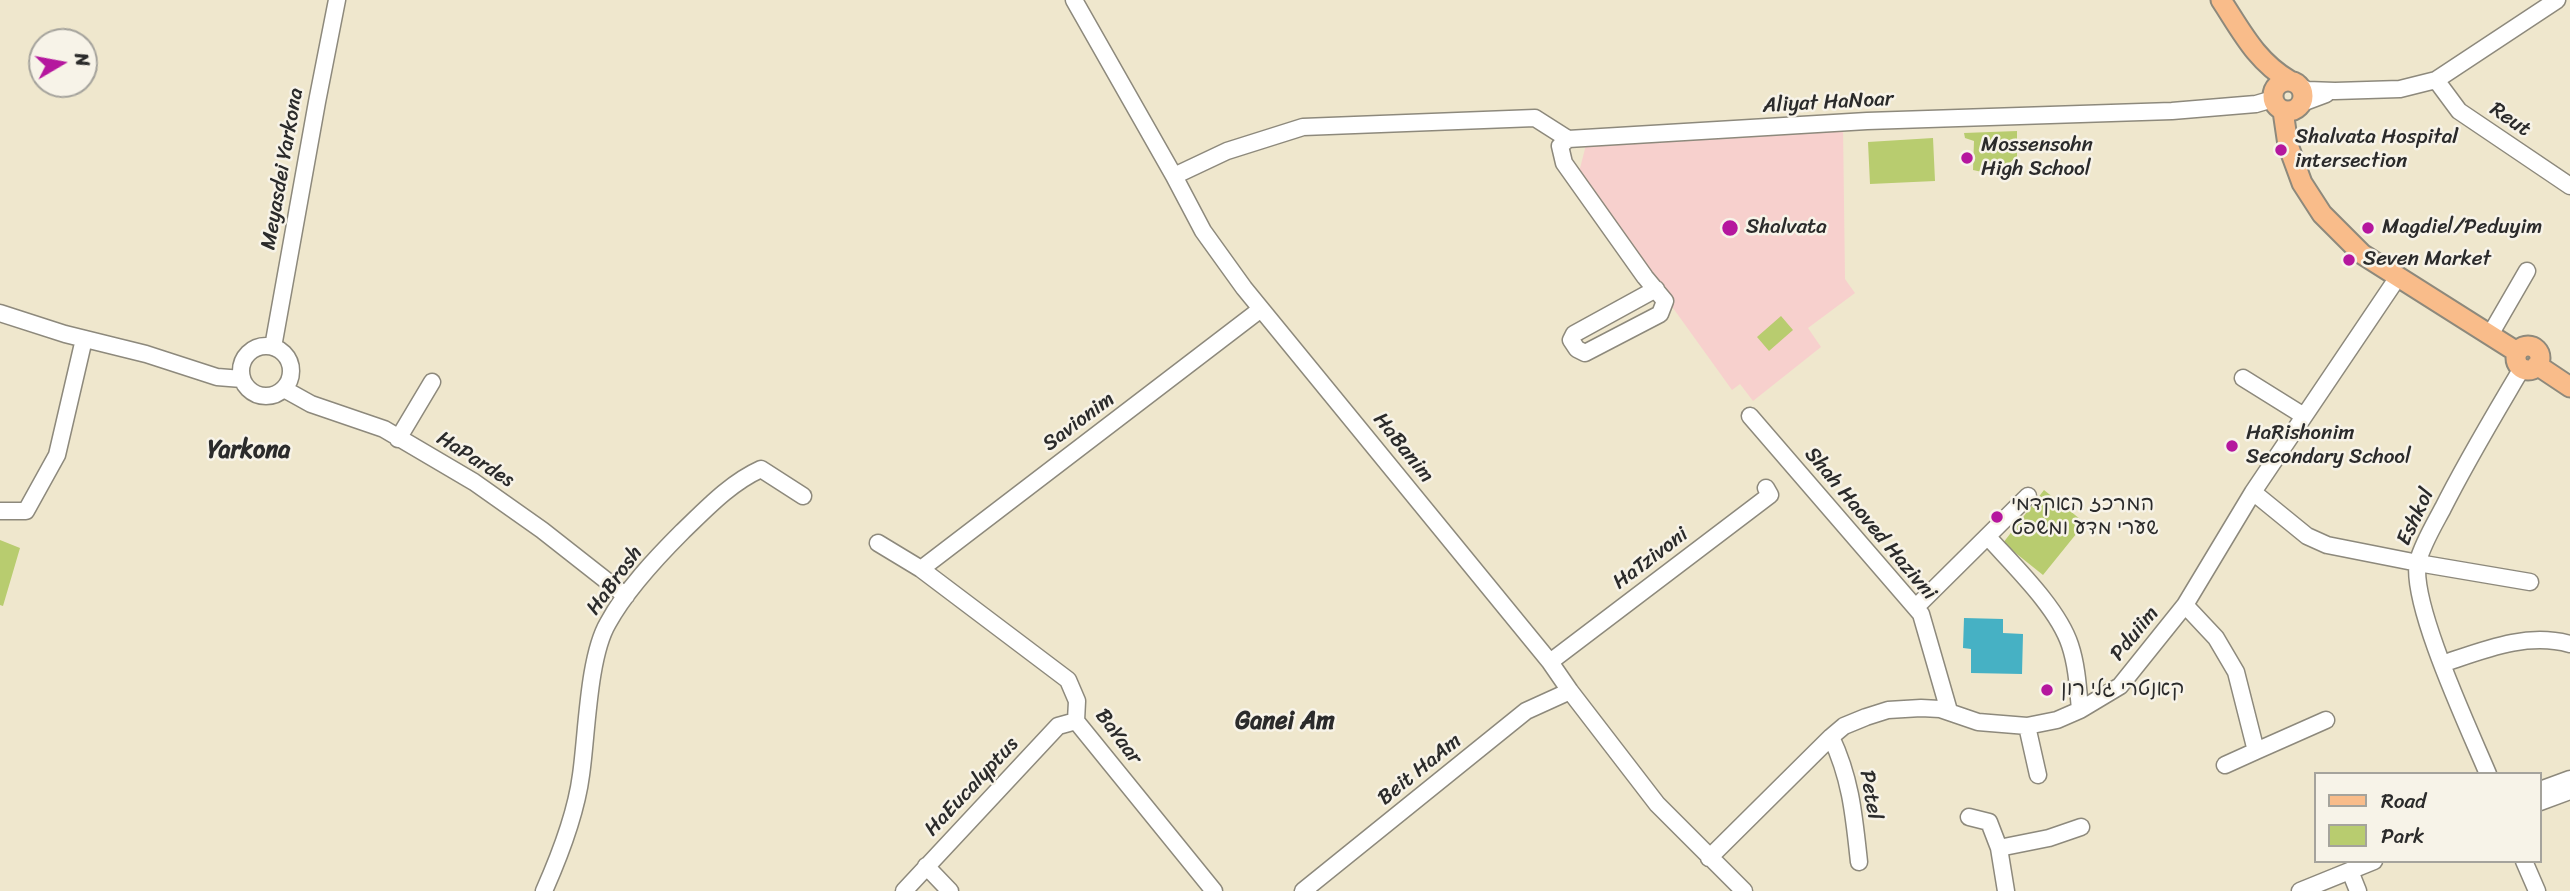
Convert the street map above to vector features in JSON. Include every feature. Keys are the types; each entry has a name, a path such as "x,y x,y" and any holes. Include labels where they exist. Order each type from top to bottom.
{"main road":[{"path":"2221,0 2257,57 2274,72 2288,98 2298,143 2311,180 2332,208 2366,246 2494,328 2525,358"},
{"path":"2288,98 2288,145 2302,183 2322,214 2362,254 2570,387"}],"street":[{"name":"Meyasdei Yarkona","path":"273,347 337,0"},
{"name":"HaBanim","path":"1074,0 1203,231 1262,309 1550,662 1657,804 1744,891"},
{"path":"2437,80 2557,0"},
{"name":"Aliyat HaNoar","path":"1568,139 1867,121 2172,111 2256,104 2335,91 2400,89 2437,80"},
{"name":"Reut","path":"2437,80 2459,111 2570,186"},
{"path":"1174,176 1227,151 1303,127 1535,118 1568,139 1560,146 1564,163 1665,300 1660,314 1586,353 1577,349 1571,341 1574,334 1656,289"},
{"path":"2494,328 2527,271"},
{"name":"Pduiim","path":"1709,858 1844,726 1888,710 1921,708 1949,711 1978,722 2027,726 2057,720 2080,710 2120,686 2185,605 2253,492 2398,277"},
{"name":"Savionim","path":"921,569 1262,309"},
{"path":"0,313 217,377 243,379"},
{"path":"0,511 26,511 57,455 84,339"},
{"path":"264,346 273,347 283,353 290,366 289,382 278,393 264,396 256,394 247,387 241,367 249,353 264,346"},
{"name":"Eshkol","path":"2487,772 2442,664 2424,610 2418,584 2418,563 2425,542 2454,485 2525,358"},
{"path":"2243,378 2304,416"},
{"path":"398,439 432,382"},
{"name":"HaPardes","path":"284,388 311,404 384,429 474,482 626,596"},
{"name":"Shah Haoved Hazivni","path":"1750,416 1921,614 1949,711"},
{"name":"HaBrosh","path":"544,891 564,841 581,779 593,673 607,623 662,552 745,476 761,469 803,496"},
{"name":"HaTzivoni","path":"1550,662 1770,495 1766,488"},
{"path":"2253,492 2306,536 2327,545 2530,582"},
{"path":"1916,607 2028,495"},
{"path":"1988,537 2043,598 2070,643 2080,710"},
{"name":"BaYaar","path":"878,543 921,569 1068,680 1077,701 1076,721 1214,891"},
{"path":"2185,605 2216,638 2236,672 2256,751"},
{"path":"2442,664 2525,639 2555,640 2570,644"},
{"name":"Beit HaAm","path":"1303,891 1526,711 1570,691"},
{"path":"2225,765 2326,720"},
{"name":"HaEucalyptus","path":"904,891 1058,726 1076,721"},
{"path":"2027,726 2038,775"},
{"name":"Petel","path":"1831,737 1843,763 1852,796 1859,862"},
{"path":"2542,789 2570,779"},
{"path":"2542,801 2570,791"},
{"path":"1969,817 1989,822 1999,848 2006,891"},
{"path":"1999,848 2049,838 2081,827"},
{"path":"2300,891 2369,863"},
{"path":"2525,863 2537,891"},
{"path":"926,866 950,891"},
{"path":"2350,871 2358,891"}],"shaded area":[{"name":"Shalvata","path":"1843,127 1845,279 1855,293 1808,328 1821,347 1753,401 1740,384 1732,390 1578,176 1587,141"}],"green space":[{"path":"2017,131 2017,157 2009,163 2011,176 2007,178 1998,168 1987,173 1973,170 1974,141 1965,138 1964,133"},
{"path":"1933,138 1935,181 1870,184 1868,142"},
{"path":"1781,316 1793,330 1769,351 1757,337"},
{"path":"2044,490 2085,523 2043,575 2003,543"},
{"path":"0,540 20,548 3,606 0,605"}],"water":[{"path":"1964,618 2003,619 2003,633 2023,634 2022,674 1971,673 1971,649 1963,648"}],"place":[{"name":"Shalvata Hospital intersection","path":"2281,150"},
{"name":"Mossensohn High School","path":"1967,158"},
{"name":"Shalvata","path":"1730,228"},
{"name":"Magdiel/Peduyim","path":"2368,228"},
{"name":"Seven Market","path":"2349,260"},
{"name":"HaRishonim Secondary School","path":"2232,446"},
{"name":"המרכז האקדמי שערי מדע ומשפט","path":"1997,517"},
{"name":"קאנטרי גלי רון","path":"2047,690"}],"district":[{"name":"Yarkona","path":"249,451"},
{"name":"Ganei Am","path":"1285,722"}]}
